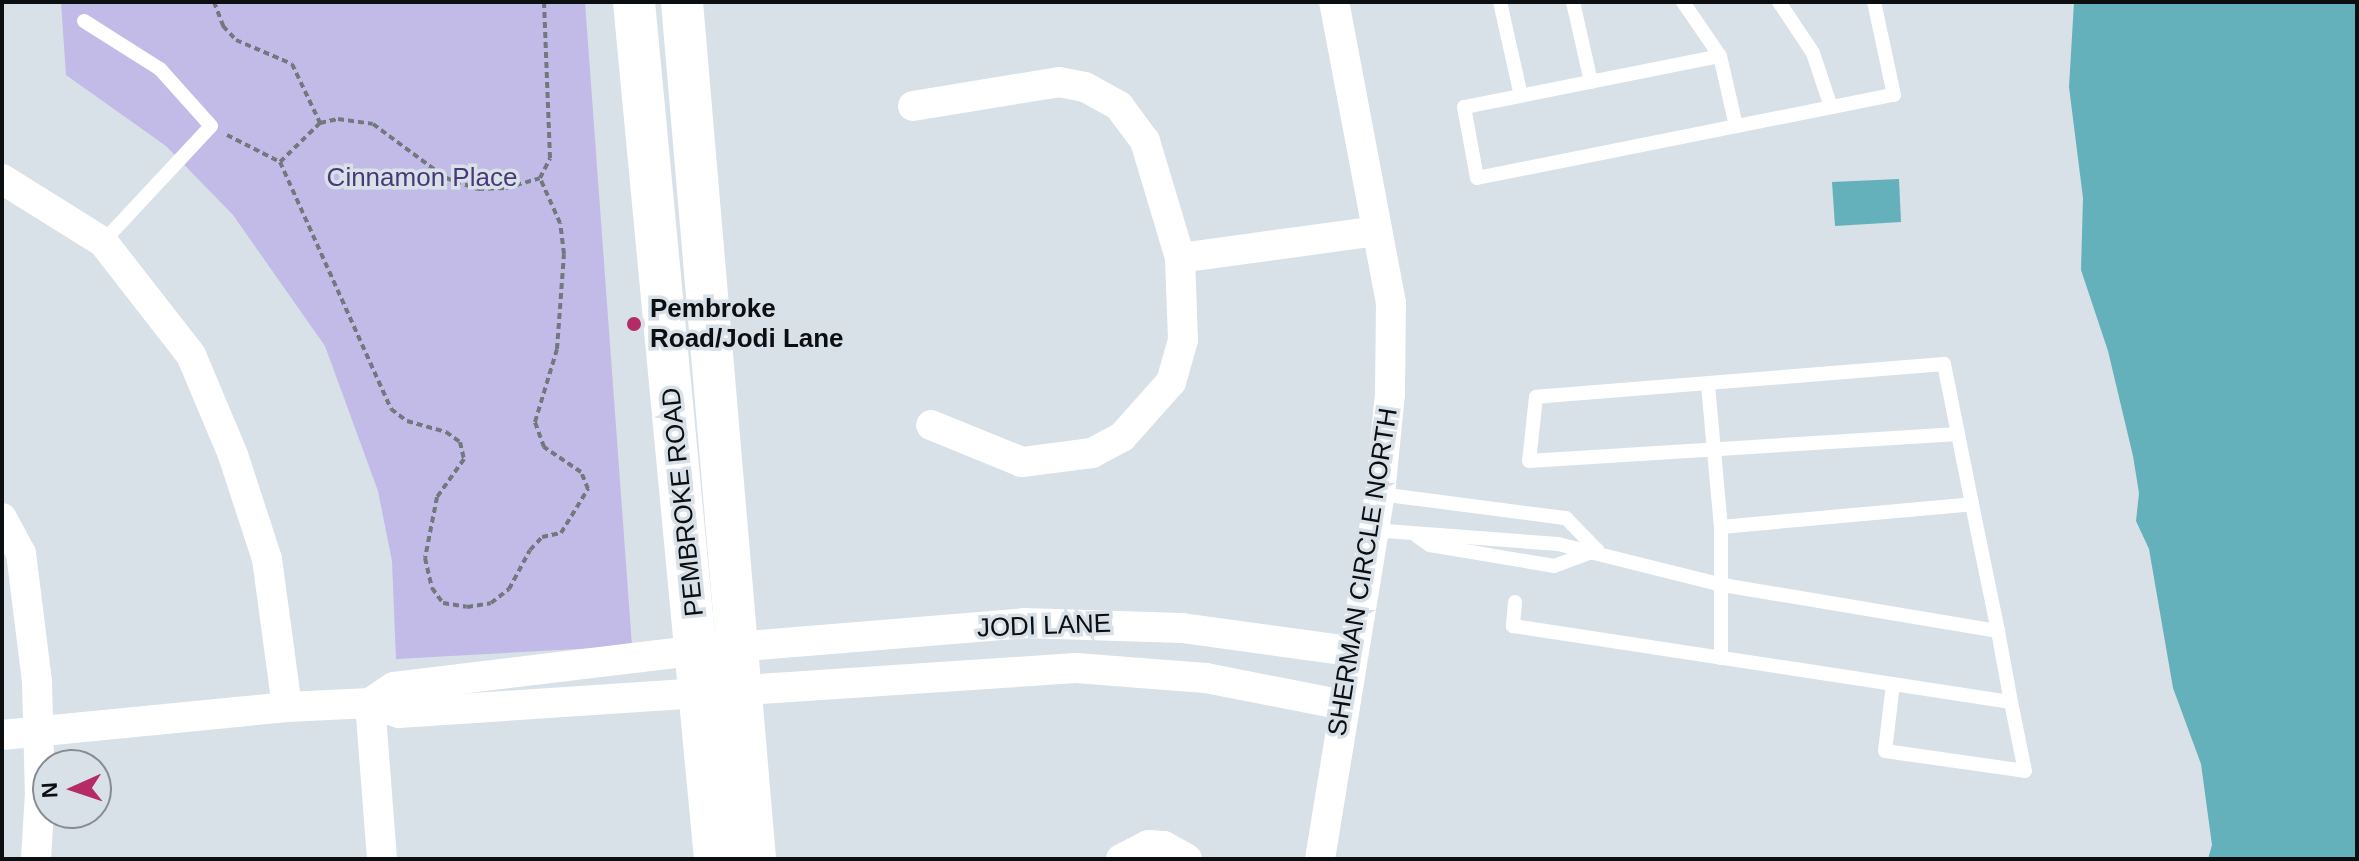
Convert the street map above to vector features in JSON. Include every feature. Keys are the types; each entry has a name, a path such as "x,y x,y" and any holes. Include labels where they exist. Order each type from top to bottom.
{"main road":[{"name":"PEMBROKE ROAD","path":"634,2 717,648"},
{"name":"PEMBROKE ROAD","path":"682,2 717,648 721,694 755,859"},
{"name":"PEMBROKE ROAD","path":"715,859 721,694"}],"street":[{"name":"SHERMAN CIRCLE NORTH","path":"1320,859 1350,651 1380,494 1390,394 1391,303 1334,2"},
{"path":"913,106 1059,82 1085,87 1119,106 1145,141 1180,258 1183,340 1171,382 1122,437 1092,453 1022,462 931,425"},
{"path":"2,179 103,242 191,355 233,455 267,559 287,707"},
{"path":"1180,258 1377,231"},
{"path":"2,518 21,553 39,731 36,859"},
{"name":"JODI LANE","path":"370,703 394,687 717,648 1024,623 1112,623 1350,651"},
{"name":"JODI LANE","path":"370,703 399,713 1076,668 1206,678 1343,705"},
{"path":"2,735 287,707 370,703 382,859"},
{"path":"1121,859 1149,845 1164,846 1187,859"}],"lane":[{"path":"1500,2 1521,96"},
{"path":"1573,2 1591,82"},
{"path":"1683,2 1720,56 1736,126"},
{"path":"1779,2 1813,53 1831,107"},
{"path":"1720,56 1464,107 1477,178 1894,95 1874,2"},
{"path":"84,21 160,69 211,126 103,242"},
{"path":"1893,684 1885,751 2025,771 1998,631 1944,364 1536,397 1529,461 1958,434"},
{"path":"1708,385 1721,527 1721,658"},
{"path":"1380,494 1566,518 1597,550"},
{"path":"1721,527 1972,504"},
{"path":"1372,530 1417,536 1433,532 1597,550 1723,585 1998,631"},
{"path":"1417,536 1430,545 1554,566 1597,550"},
{"path":"1515,602 1513,626 2011,702"}],"path":[{"path":"214,2 223,26 236,40 292,64 320,123"},
{"path":"280,162 320,123 338,119 373,124 446,178 478,189 506,188 540,178 550,158 544,2"},
{"path":"211,126 280,162 391,409 407,421 446,432 460,442 464,459 437,497 425,558 432,588 443,603 467,607 491,603 509,589 530,550 542,537 561,533 588,489 581,472 544,447 535,422 557,349 564,254 560,223 540,178"}],"green space":[{"name":"Cinnamon Place","path":"61,2 585,2 632,646 396,659 392,561 378,491 325,346 233,215 166,146 66,75"}],"water":[{"path":"2074,2 2357,2 2357,859 2208,859 2212,845 2201,764 2173,688 2149,549 2136,521 2139,493 2133,456 2108,351 2081,270 2083,198 2069,87"},
{"path":"1899,179 1901,222 1835,226 1832,182"}],"place":[{"name":"Pembroke Road/Jodi Lane","path":"634,324"}]}
